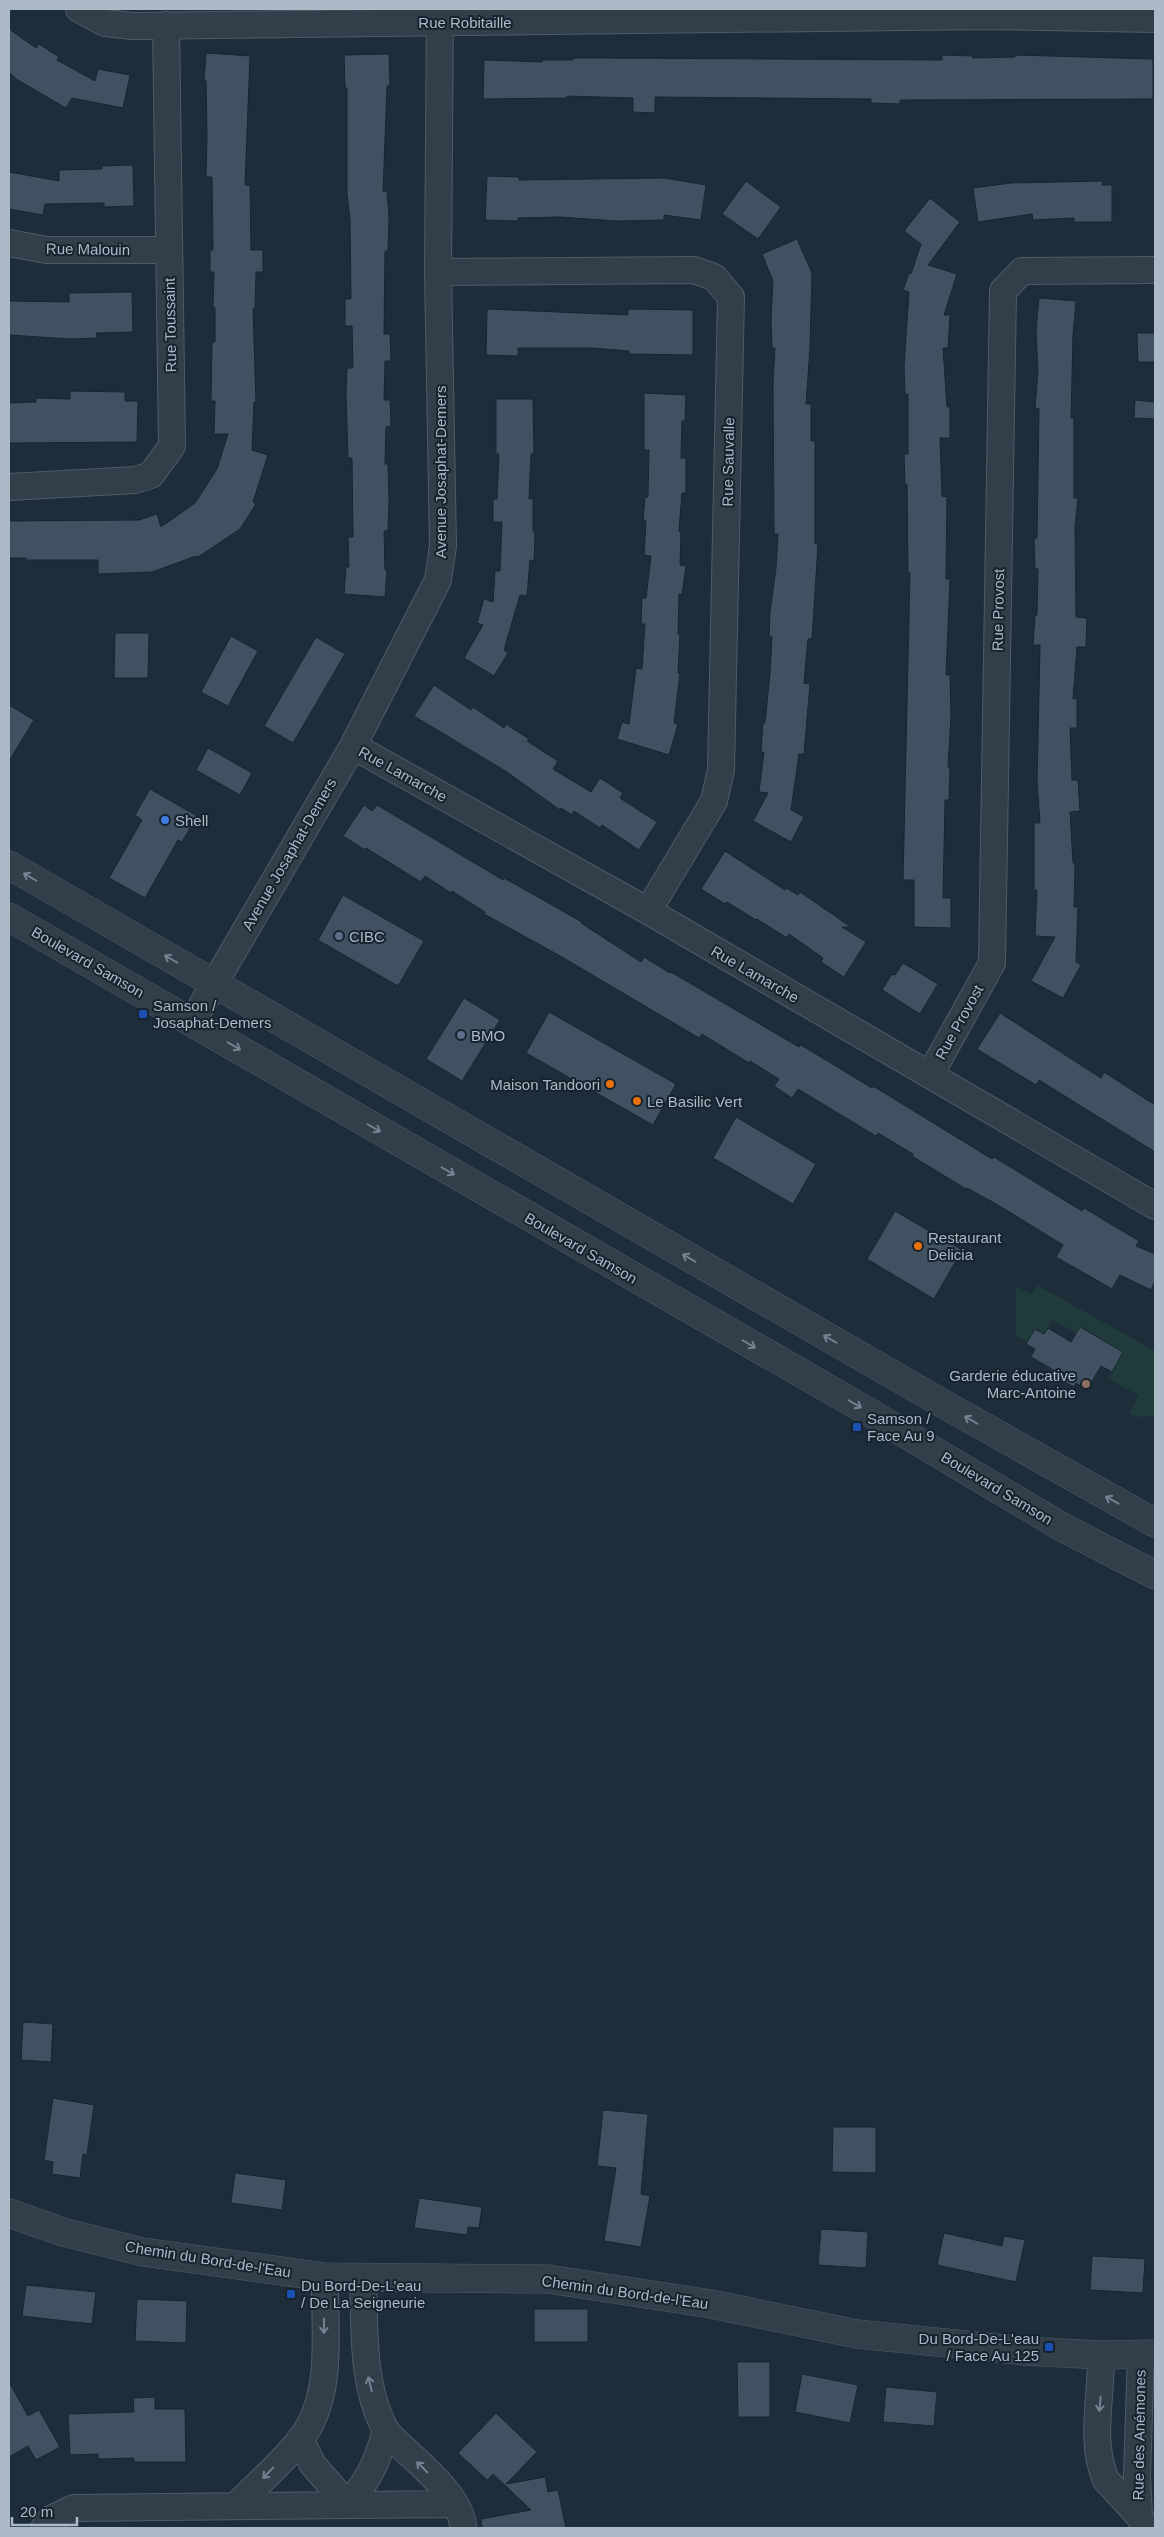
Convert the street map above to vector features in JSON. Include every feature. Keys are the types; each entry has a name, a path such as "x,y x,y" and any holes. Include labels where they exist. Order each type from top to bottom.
{"street":[{"name":"Rue Robitaille","path":"79,9 105,23 166,25 440,16 986,12 1155,19"},
{"name":"Avenue Josaphat-Demers","path":"192,1022 352,746 438,580 443,546 438,272 440,16"},
{"name":"Rue Toussaint","path":"9,487 135,480 151,475 172,446 166,25"},
{"name":"Rue Malouin","path":"9,243 47,250 168,250"},
{"name":"Rue Sauvalle","path":"438,272 694,270 714,277 731,297 721,770 714,801 648,911"},
{"name":"Rue Provost","path":"930,1075 992,963 1003,291 1022,271 1155,270"},
{"name":"Rue Lamarche","path":"352,746 648,911 1155,1206"},
{"path":"9,865 1037,1458 1155,1523"},
{"name":"Boulevard Samson","path":"9,917 488,1195 884,1421 1062,1527 1155,1575"},
{"name":"Chemin du Bord-de-l'Eau","path":"9,2213 63,2232 143,2252 325,2277 548,2279 711,2304 856,2334 1025,2351 1101,2355 1148,2354"},
{"path":"236,2506 300,2439 319,2403 324,2379 325,2277"},
{"path":"363,2277 368,2375 375,2406 386,2430 443,2488 454,2504 463,2522 463,2528"},
{"name":"Rue des Anémones","path":"1142,2522 1137,2466 1148,2354"},
{"name":"Rue des Anémones","path":"1101,2355 1098,2432 1101,2467 1106,2480 1142,2522"},
{"path":"348,2505 370,2477 380,2454 386,2430"},
{"path":"300,2439 313,2465 348,2505"},
{"path":"44,2528 51,2519 74,2508 454,2504"}],"green space":[{"path":"1037,1285 1155,1351 1155,1416 1138,1417 1129,1413 1139,1396 1108,1378 1123,1352 1081,1327 1077,1333 1052,1320 1044,1334 1035,1329 1028,1342 1016,1336 1016,1286 1031,1295"}],"building":[{"path":"9,29 36,48 39,44 59,57 57,60 95,81 98,69 130,75 123,108 72,98 66,108 16,79 9,72"},
{"path":"206,53 250,56 245,185 250,185 251,250 263,250 263,272 256,272 255,309 253,309 256,402 254,402 252,450 268,455 253,502 256,504 240,529 198,557 196,556 152,572 98,574 98,560 26,560 26,558 9,558 9,521 139,520 157,514 161,527 195,503 217,469 228,434 214,434 215,401 211,401 212,342 215,342 215,308 213,307 214,272 210,272 210,250 213,250 212,177 206,177 206,81 204,80"},
{"path":"389,54 390,86 387,86 383,192 387,191 389,217 388,251 385,251 384,334 390,334 391,361 385,361 384,400 390,400 391,426 386,427 385,464 388,464 389,501 388,531 384,531 385,570 387,570 385,597 344,594 346,567 349,567 348,537 353,537 352,458 348,458 346,393 347,368 353,368 352,326 345,326 345,299 351,299 350,220 347,193 347,88 345,88 344,55"},
{"path":"942,55 973,56 973,58 1015,57 1015,55 1153,59 1153,99 900,100 900,104 871,103 871,99 655,97 655,113 633,112 633,98 567,96 567,98 483,99 484,60 542,62 542,60 573,60 573,58 604,58 942,60"},
{"path":"133,165 134,206 104,207 104,203 45,204 43,215 9,209 9,172 59,181 59,170 102,169 102,166"},
{"path":"487,176 519,177 519,180 665,178 706,185 701,220 664,215 664,220 617,221 559,217 518,218 517,221 485,220"},
{"path":"746,181 781,207 758,239 722,214"},
{"path":"1103,181 1102,185 1112,185 1112,222 1074,222 1074,218 1033,220 1032,214 978,222 973,188 1011,183"},
{"path":"930,198 960,222 928,265 957,274 944,315 950,315 948,348 943,348 947,407 950,407 950,438 940,438 942,496 947,497 946,579 950,579 946,675 950,675 951,716 948,767 950,767 949,800 945,800 943,898 951,898 951,928 914,927 914,880 903,880 910,573 908,573 907,484 905,485 904,454 908,454 908,394 905,394 904,366 909,292 903,290 909,273 911,274 921,244 904,231"},
{"path":"797,239 812,273 806,404 811,404 811,441 815,441 815,544 818,544 812,639 808,639 804,683 810,684 804,754 799,754 791,810 804,817 791,842 753,821 768,793 759,792 764,752 761,752 763,723 765,723 770,673 772,637 769,637 770,612 778,534 774,534 773,384 775,348 772,348 771,320 773,281 762,254"},
{"path":"132,292 133,332 96,333 97,338 70,339 9,335 9,301 69,302 69,293"},
{"path":"1039,298 1076,301 1073,335 1071,418 1074,418 1074,498 1078,498 1075,527 1076,617 1087,618 1086,647 1077,647 1073,699 1077,699 1077,728 1070,728 1072,780 1078,780 1080,811 1070,812 1073,863 1075,863 1074,907 1078,907 1076,962 1081,965 1063,998 1031,981 1055,937 1035,936 1037,890 1034,890 1034,823 1040,823 1037,783 1040,645 1033,645 1035,615 1037,615 1038,569 1035,569 1034,538 1037,538 1039,409 1035,408 1038,371 1036,330"},
{"path":"487,309 628,315 628,309 693,310 693,355 629,354 629,351 592,348 518,348 518,356 486,355"},
{"path":"1137,333 1155,333 1155,362 1138,362"},
{"path":"70,391 125,392 125,401 138,401 137,442 9,443 9,403 36,402 36,398 70,399"},
{"path":"644,393 686,395 685,421 682,421 681,458 686,458 686,493 682,493 679,531 681,532 680,565 686,566 682,595 679,594 678,634 680,634 678,673 680,673 674,723 678,724 669,755 617,739 622,722 629,724 636,668 642,669 645,624 641,624 642,598 646,598 651,556 644,555 646,521 643,521 645,497 648,497 649,450 644,450"},
{"path":"496,399 533,399 534,454 531,454 529,499 533,499 533,532 535,533 534,561 530,560 527,596 520,595 504,650 508,653 494,676 464,658 483,625 477,623 484,599 493,602 495,571 500,571 502,522 493,522 493,499 497,499 499,454 496,454"},
{"path":"1135,400 1155,402 1155,419 1134,418"},
{"path":"115,633 149,633 148,678 114,678"},
{"path":"231,636 258,651 228,706 201,692"},
{"path":"316,637 345,654 293,743 264,726"},
{"path":"434,685 471,710 473,707 504,728 506,724 529,739 527,741 558,761 553,769 591,792 600,778 623,793 620,798 657,822 639,850 602,825 600,828 574,811 572,815 561,808 560,810 507,772 414,716"},
{"path":"9,705 34,720 9,761"},
{"path":"208,748 252,773 240,795 196,770"},
{"path":"150,789 197,816 182,842 178,840 145,898 109,878 142,820 135,815"},
{"path":"364,805 372,811 377,805 503,880 504,878 582,922 641,962 644,957 671,972 799,1047 801,1045 872,1088 873,1086 992,1159 994,1157 1082,1211 1084,1208 1139,1241 1136,1246 1155,1254 1155,1281 1151,1290 1120,1275 1112,1289 1056,1257 1063,1245 998,1205 966,1189 878,1133 876,1136 798,1089 792,1098 774,1086 779,1079 750,1061 749,1063 702,1034 699,1038 562,957 484,914 485,912 425,876 421,882 366,848 365,850 343,836"},
{"path":"725,851 785,890 786,888 798,895 800,892 851,927 842,927 866,942 844,977 821,962 823,958 789,934 787,938 757,919 727,902 725,904 701,889"},
{"path":"343,895 424,941 398,986 318,940"},
{"path":"903,963 938,984 920,1014 882,990 892,974 895,975"},
{"path":"464,998 500,1020 462,1081 426,1059"},
{"path":"549,1012 676,1084 653,1125 526,1053"},
{"path":"1000,1013 1101,1078 1104,1072 1155,1105 1155,1152 1039,1080 1036,1085 977,1049"},
{"path":"736,1117 816,1164 793,1204 713,1158"},
{"path":"895,1211 962,1250 934,1299 867,1259"},
{"path":"1080,1327 1123,1352 1112,1372 1101,1366 1087,1390 1076,1383 1074,1387 1049,1374 1052,1369 1031,1357 1035,1349 1026,1344 1035,1329 1044,1334 1048,1328 1071,1342"},
{"path":"23,2022 53,2024 51,2062 21,2060"},
{"path":"53,2098 94,2105 87,2155 83,2154 80,2178 52,2174 53,2162 44,2160"},
{"path":"603,2110 648,2114 641,2194 650,2196 641,2247 604,2241 616,2168 597,2166"},
{"path":"833,2127 876,2127 876,2173 832,2172"},
{"path":"235,2173 286,2180 282,2210 231,2203"},
{"path":"419,2198 482,2207 479,2228 468,2227 467,2235 414,2228"},
{"path":"821,2229 868,2232 866,2268 818,2265"},
{"path":"944,2233 1002,2246 1004,2236 1025,2240 1016,2282 937,2265"},
{"path":"1092,2256 1145,2259 1143,2293 1090,2290"},
{"path":"26,2285 96,2292 92,2324 22,2316"},
{"path":"137,2299 187,2301 186,2343 135,2341"},
{"path":"534,2309 588,2309 588,2342 534,2342"},
{"path":"737,2362 770,2362 770,2417 738,2417"},
{"path":"802,2374 858,2385 850,2423 795,2412"},
{"path":"9,2382 28,2416 39,2410 60,2447 36,2460 28,2446 9,2457"},
{"path":"886,2387 937,2392 934,2426 883,2422"},
{"path":"155,2397 155,2409 185,2409 186,2462 134,2462 134,2458 98,2459 98,2454 70,2455 68,2414 134,2412 133,2398"},
{"path":"496,2413 537,2452 506,2484 545,2477 548,2492 558,2490 566,2528 482,2528 481,2519 531,2510 493,2474 487,2480 458,2453"}],"place":[{"name":"Shell","path":"165,820"},
{"name":"CIBC","path":"339,936"},
{"name":"Samson / Josaphat-Demers","path":"143,1014"},
{"name":"BMO","path":"461,1035"},
{"name":"Maison Tandoori","path":"610,1084"},
{"name":"Le Basilic Vert","path":"637,1101"},
{"name":"Restaurant Delicia","path":"918,1246"},
{"name":"Garderie éducative Marc-Antoine","path":"1086,1384"},
{"name":"Samson / Face Au 9","path":"857,1427"},
{"name":"Du Bord-De-L'eau / De La Seigneurie","path":"291,2294"},
{"name":"Du Bord-De-L'eau / Face Au 125","path":"1049,2347"}]}
